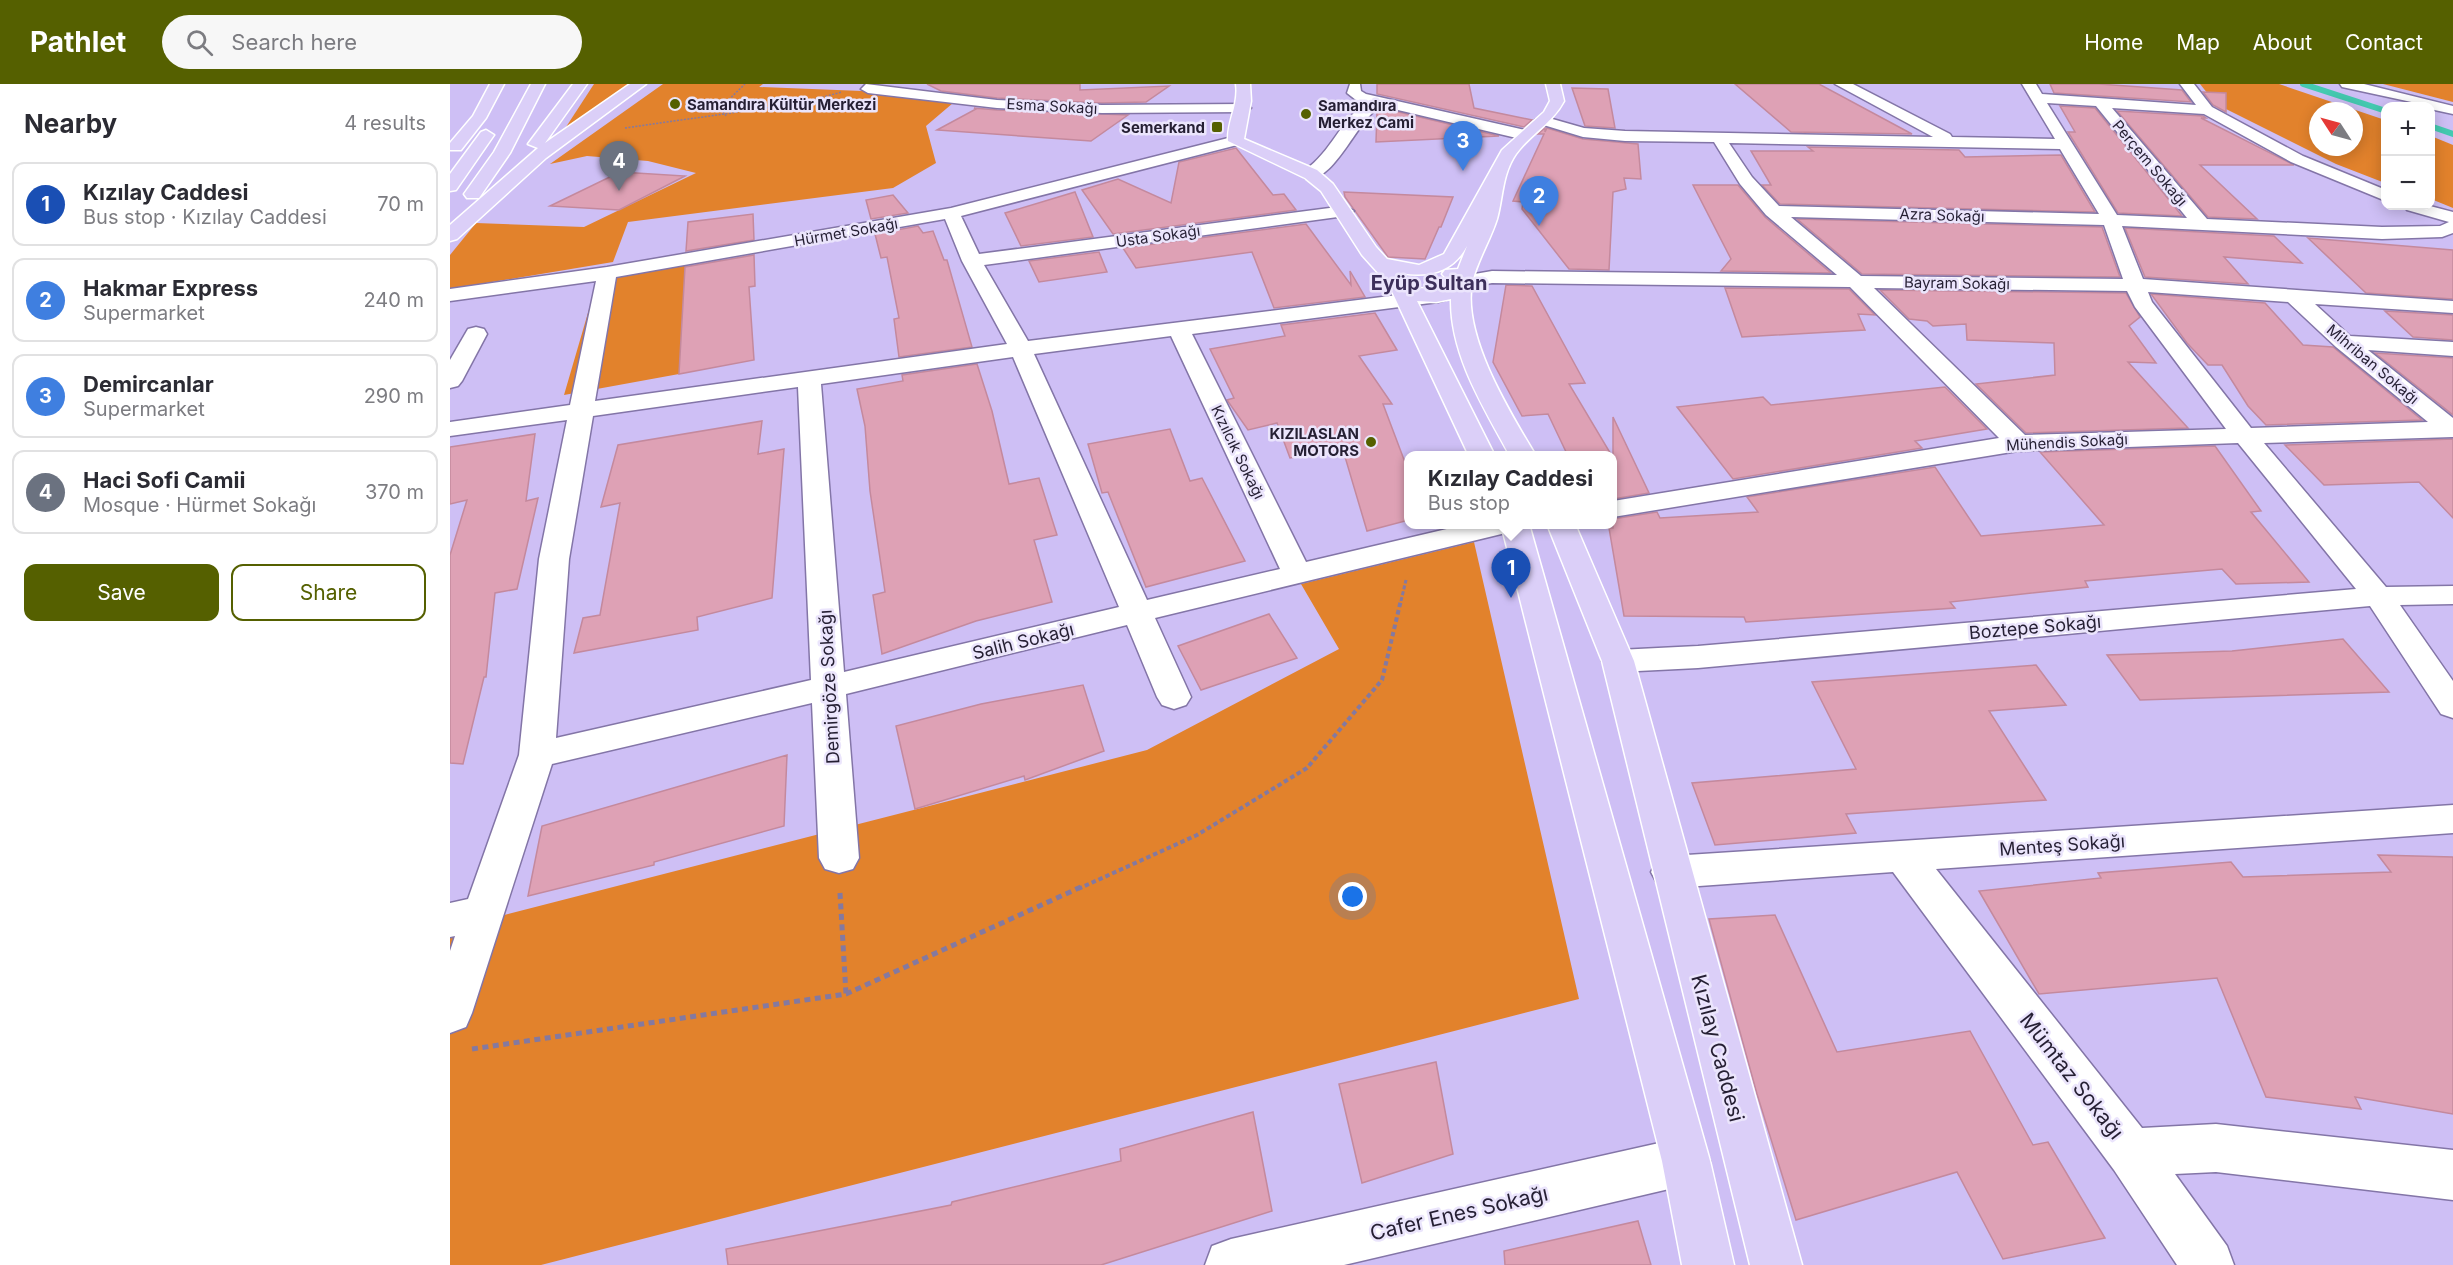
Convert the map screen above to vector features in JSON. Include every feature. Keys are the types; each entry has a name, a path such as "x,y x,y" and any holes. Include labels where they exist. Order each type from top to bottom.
{"main road":[{"path":"450,153 479,118 497,84"},
{"path":"450,227 502,153 538,84"},
{"path":"504,182 546,132 580,84"},
{"path":"450,234 504,182 558,139 639,84"},
{"path":"1244,84 1247,98 1235,134 1236,141 1311,174 1327,188 1345,211 1370,251 1403,293 1480,451"},
{"path":"1403,293 1404,277 1451,258 1495,182 1508,153 1550,114 1557,102 1553,84"},
{"path":"450,186 486,136 502,108"},
{"path":"1438,296 1454,292 1461,286 1481,238 1495,182"},
{"path":"1381,264 1449,273 1460,278 1461,314 1469,345 1485,387 1520,451"},
{"path":"1516,529 1686,1161 1708,1265"},
{"name":"Kızılay Caddesi","path":"1563,529 1618,662 1671,872 1776,1265"}],"street":[{"name":"Esma Sokağı","path":"873,84 868,89 997,104 1102,109 1244,108"},
{"path":"1842,84 1952,140"},
{"path":"2187,84 2207,110 2297,159 2381,194"},
{"path":"2347,84 2453,110"},
{"path":"1354,86 1353,91 1356,95 1525,135"},
{"path":"2034,91 2100,102 2207,110"},
{"path":"2034,91 2111,220 2142,303 2242,434 2378,596 2453,706"},
{"path":"1311,174 1330,161 1364,109 1379,101"},
{"name":"Perçem Sokağı","path":"2100,102 2201,224"},
{"path":"1542,120 1573,129 1611,135 2066,144"},
{"path":"1719,138 1737,171 1772,211 1855,282 2018,443"},
{"name":"Hürmet Sokağı","path":"450,295 607,273 951,213 1236,141"},
{"path":"2425,210 2453,219"},
{"name":"Usta Sokağı","path":"972,261 1345,211"},
{"name":"Azra Sokağı","path":"1772,211 2111,220 2382,233 2442,231 2453,227"},
{"path":"951,213 972,261 1021,349 1174,697"},
{"path":"450,1013 467,916 537,755 554,559 607,273"},
{"name":"Bayram Sokağı","path":"1461,286 1470,280 1492,277 2135,285 2453,307"},
{"path":"450,429 1021,349 1374,305 1403,293 1438,296"},
{"name":"Mihriban Sokağı","path":"2294,296 2344,342 2453,429"},
{"name":"Kızılcık Sokağı","path":"1179,330 1297,574"},
{"path":"450,381 476,334"},
{"path":"2344,342 2453,349"},
{"name":"Demirgöze Sokağı","path":"809,380 839,858"},
{"name":"Mühendis Sokağı","path":"1617,508 2018,443 2453,429"},
{"name":"Salih Sokağı","path":"537,755 1489,529"},
{"name":"Boztepe Sokağı","path":"1618,662 2378,596 2453,595"},
{"name":"Menteş Sokağı","path":"1671,872 2453,819"},
{"name":"Mümtaz Sokağı","path":"1903,856 2131,1153 2216,1148 2453,1176"},
{"path":"2131,1153 2208,1265"},
{"name":"Cafer Enes Sokağı","path":"1231,1265 1686,1161"}],"path":[{"path":"726,116 721,107 745,84"},
{"path":"558,139 608,137 615,130 726,116 801,103 873,84"},
{"path":"462,1051 846,994 1197,836 1307,768 1382,680 1415,545"},
{"path":"839,858 846,994"}],"shaded area":[{"path":"594,84 632,84 566,127"},
{"path":"663,84 763,84 759,87 887,92 953,103 926,126 936,163 893,188 628,222 613,262 450,289 450,255 476,223 584,227 696,173 648,161 587,156 550,164"},
{"path":"2200,84 2279,84 2332,102 2309,102 2309,150 2216,104"},
{"path":"2383,84 2453,84 2453,102"},
{"path":"2363,113 2381,119 2381,181 2320,156 2363,156"},
{"path":"2435,138 2453,145 2453,208 2435,201"},
{"path":"686,259 679,374 564,395 599,275"},
{"path":"1474,542 1579,999 541,1265 450,1265 450,929 1147,750 1339,649 1301,584"}],"building":[{"path":"927,84 1080,84 1080,90 1169,86 1146,102 1102,103 997,98 941,91"},
{"path":"1377,84 1469,84 1474,108 1532,120 1524,127 1377,94"},
{"path":"1735,84 1819,84 1912,134 1791,132"},
{"path":"2050,84 2099,84 2182,90 2191,102 2054,93"},
{"path":"1572,88 1608,89 1615,128 1585,126"},
{"path":"2203,92 2226,93 2226,112 2213,105"},
{"path":"2060,106 2095,108 2182,216 2118,213 2068,132 2075,132"},
{"path":"974,108 1128,115 1091,141 937,130 976,109"},
{"path":"1382,108 1499,136 1376,142 1377,112"},
{"path":"2117,111 2203,116 2206,118 2201,118 2294,165 2200,165 2257,219 2208,217"},
{"path":"1545,128 1545,132 1547,128 1583,139 1638,144 1641,179 1624,178 1626,189 1613,192 1609,270 1569,269 1522,209 1523,202 1513,201 1544,134 1538,134"},
{"path":"1808,147 1959,150 1965,157 2061,155 2095,212 1780,204 1762,185 1771,185 1751,151 1813,151"},
{"path":"1236,148 1273,195 1284,194 1296,210 1113,234 1082,190 1118,179 1171,203 1179,162"},
{"path":"620,172 685,176 619,210 550,206"},
{"path":"1693,185 1738,185 1765,217 1831,273 1721,271 1731,259"},
{"path":"1075,192 1093,237 1021,246 1005,213"},
{"path":"1344,192 1453,197 1425,259 1388,257 1345,197"},
{"path":"893,195 908,213 871,219 866,200"},
{"path":"753,214 754,240 686,251 688,222"},
{"path":"1797,219 2102,227 2120,277 1862,274"},
{"path":"1306,224 1351,285 1350,271 1365,297 1274,308 1252,252 1136,268 1123,248"},
{"path":"918,226 923,233 933,231 944,260 947,260 972,347 899,357 894,319 899,318 887,257 881,258 875,234"},
{"path":"2125,228 2274,236 2302,263 2224,257 2248,284 2145,277"},
{"path":"2308,238 2453,250 2453,299 2366,293"},
{"path":"1099,252 1107,272 1039,282 1029,261"},
{"path":"754,255 755,286 749,287 754,360 679,374 685,267"},
{"path":"1506,285 1532,286 1585,383 1569,384 1609,451 1566,451 1548,414 1522,416 1493,362"},
{"path":"1725,288 1849,289 1875,315 1858,314 1865,330 1742,337"},
{"path":"1880,290 2126,293 2140,317 2129,326 2156,363 2128,362 2188,428 2026,433 1976,384 2055,375 2054,343 1967,340 1966,324 1933,326 1927,321 1909,319"},
{"path":"2151,294 2265,303 2303,345 2333,347 2422,420 2266,425 2248,406 2222,365 2208,365 2187,343"},
{"path":"2385,311 2453,315 2453,340 2413,337"},
{"path":"1375,313 1397,350 1359,356 1392,404 1383,404 1404,460 1404,521 1367,531 1343,450 1290,458 1277,423 1248,430 1227,400 1234,398 1210,349 1285,336 1281,325"},
{"path":"2375,353 2453,358 2453,415"},
{"path":"977,364 992,411 1009,484 1039,478 1057,535 1034,540 1052,602 976,621 882,654 873,595 885,592 870,491 865,426 857,389 903,381 902,375"},
{"path":"1945,387 1987,429 1915,441 1922,448 1733,479 1677,407 1763,397 1771,405"},
{"path":"1613,417 1649,493 1617,498 1617,451 1613,451"},
{"path":"762,421 758,454 784,449 772,598 697,617 698,630 574,653 583,618 600,615 620,503 601,507 618,445"},
{"path":"1170,429 1190,481 1202,478 1245,561 1146,587 1108,492 1102,493 1088,444"},
{"path":"535,434 526,501 538,498 517,589 495,593 486,677 484,677 463,764 450,763 450,555 467,500 450,504 450,447"},
{"path":"2453,439 2453,518 2419,482 2324,485 2285,445"},
{"path":"2215,446 2261,511 2251,512 2309,582 2236,584 2222,569 2085,581 2088,587 1950,602 1955,608 1746,622 1744,617 1624,616 1609,529 1617,529 1617,518 1657,512 1660,518 1758,512 1747,497 1935,467 1981,536 2104,525 2040,452"},
{"path":"1269,614 1297,658 1201,690 1178,646"},
{"path":"2343,639 2389,692 2140,700 2107,655 2232,651"},
{"path":"2036,665 2066,705 1989,711 2046,800 1846,814 1856,833 1715,845 1692,783 1856,769 1812,682"},
{"path":"1083,685 1104,751 1025,780 1024,776 915,809 896,726 981,704"},
{"path":"787,755 784,826 654,862 654,865 528,896 542,826"},
{"path":"2378,855 2453,857 2453,1114 2355,1097 2361,1109 2266,1097 2217,978 2039,994 1979,891 2101,878 2098,873 2231,862 2243,877 2391,872"},
{"path":"1775,915 1837,1052 1970,1031 2033,1145 2048,1142 2105,1238 2003,1259 1957,1172 1796,1220 1757,1094 1709,919"},
{"path":"1436,1062 1453,1154 1362,1183 1339,1084"},
{"path":"1253,1112 1272,1211 1101,1265 728,1265 726,1249 951,1205 952,1202 1121,1161 1120,1149"},
{"path":"1638,1221 1651,1265 1505,1265 1504,1251"}],"waterway":[{"path":"2303,84 2381,109"},
{"path":"2435,128 2453,134"}],"place":[{"name":"Samandıra Kültür Merkezi","path":"675,104"},
{"name":"Samandıra Merkez Cami","path":"1306,114"},
{"name":"Semerkand","path":"1217,127"},
{"name":"Demircanlar","path":"1463,171"},
{"name":"Haci Sofi Camii","path":"619,191"},
{"name":"Hakmar Express","path":"1539,226"},
{"name":"KIZILASLAN MOTORS","path":"1371,442"},
{"name":"Kızılay Caddesi","path":"1511,598"}],"district":[{"name":"Eyüp Sultan","path":"1429,283"}]}
